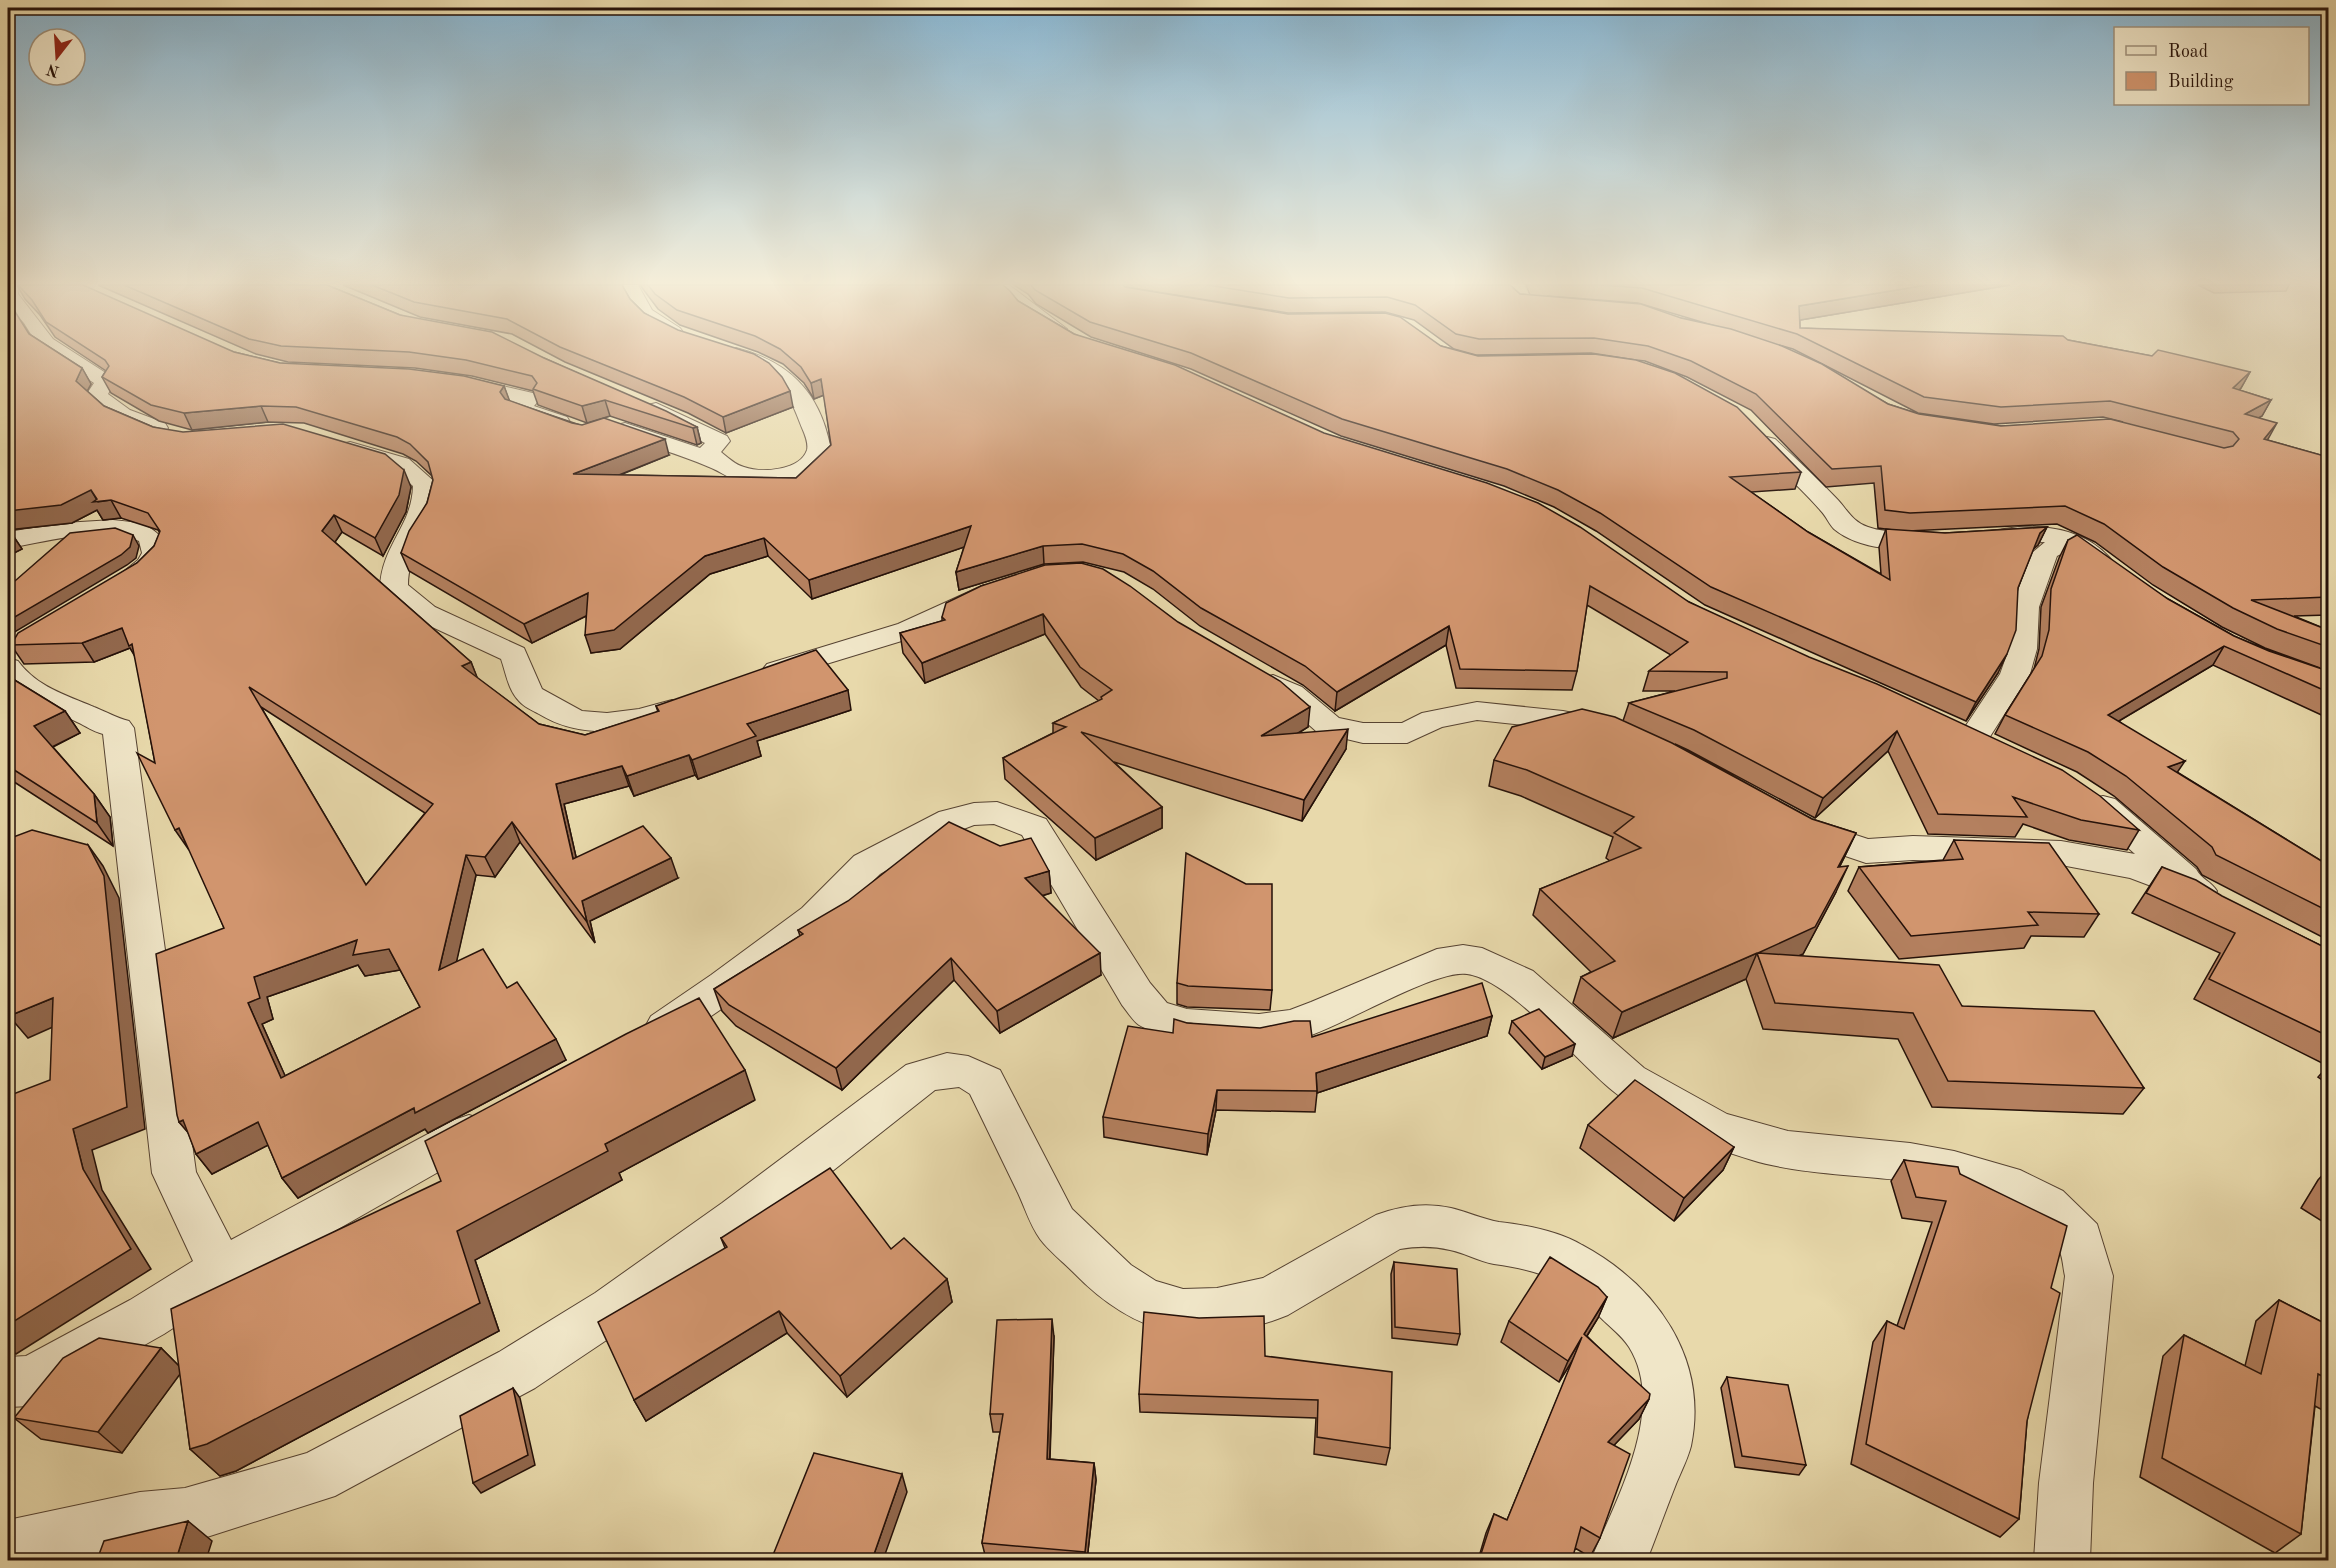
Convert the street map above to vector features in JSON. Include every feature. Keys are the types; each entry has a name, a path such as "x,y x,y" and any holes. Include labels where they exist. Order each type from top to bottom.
{"street":[{"path":"70,358 105,381 97,394 122,415 171,436 182,437"},
{"path":"635,401 719,441 708,453 734,472 751,476 784,473 809,463 818,454 820,445 802,397 784,375 750,358"},
{"path":"448,381 529,399 519,408 575,428"},
{"path":"1750,424 1831,507 1842,523 1856,532 1893,541 1948,539"},
{"path":"602,427 609,425 724,464"},
{"path":"326,440 401,464 424,484 426,499 420,519 405,538 392,570 394,587 425,613 514,654 529,694 556,713 581,721 609,724 645,718 693,701"},
{"path":"8,540 101,528 138,530 149,536 155,544 152,562 106,591"},
{"path":"1981,537 2041,532 2056,534 2070,539 2117,577"},
{"path":"1973,739 2015,674 2023,649 2025,607 2046,552 2070,539"},
{"path":"753,678 908,630 972,597 1013,584"},
{"path":"11,658 11,674 28,688 90,716 99,723 118,728 174,1173 221,1270"},
{"path":"1252,672 1291,693 1328,725 1363,733 1407,734 1433,720 1477,711 1563,720 1618,733"},
{"path":"2083,794 2132,831 2196,889 2220,905"},
{"path":"629,1047 695,1008 725,986 815,916 867,866 928,830 951,820 974,814 997,813 1034,826 1136,994 1153,1014 1187,1025 1259,1030 1293,1024 1325,1013 1437,963 1463,959 1482,962 1519,981 1629,1080 1671,1106 1712,1127 1753,1142 1788,1150 1910,1162 1954,1170 2004,1184 2047,1205 2080,1239 2089,1276 2066,1483 2062,1560"},
{"path":"1784,818 1814,835 1866,851 1913,848 2061,853 2137,867 2196,889"},
{"path":"8,1548 140,1521 185,1516 316,1477 507,1375 603,1315 738,1218 921,1077 945,1069 968,1071 985,1082 1056,1224 1114,1281 1144,1300 1184,1312 1217,1311 1271,1299 1392,1230 1421,1226 1452,1229 1484,1241 1542,1252 1564,1259 1595,1279 1646,1329 1664,1364 1668,1407 1664,1446 1619,1560"},
{"path":"8,1382 31,1381 147,1317 221,1270 503,1115"}],"building":[{"path":"8,358 67,358 82,368 76,381 104,406 153,427 183,432 283,424 385,454 404,470 399,495 375,538 334,515 322,531 471,662 462,666 539,724 585,735 659,711 656,706 816,650 848,690 747,724 756,736 692,760 689,755 627,776 622,766 556,784 573,859 643,826 671,858 582,901 587,922 512,822 485,857 466,855 439,970 483,949 507,988 517,982 556,1039 415,1113 414,1108 282,1178 258,1122 196,1154 183,1120 179,1122 177,1115 156,954 224,928 179,828 175,830 137,753 155,763 132,644 129,646 122,628 82,643 11,645 18,633 137,563 154,546 160,531 148,513 111,500 93,502 97,499 91,490 61,505 8,511","holes":["249,687 433,804 366,885","357,940 353,955 389,949 420,1007 281,1078 248,1003 260,998 254,977"]},
{"path":"102,358 260,358 280,363 409,369 464,376 504,386 500,392 505,399 572,423 582,425 604,418 665,439 573,474 796,478 831,445 821,379 811,383 801,367 791,358 1153,358 1175,365 1324,433 1487,483 1538,503 1580,527 1689,602 1809,657 1877,684 2062,770 2100,796 2139,830 2081,820 2013,797 2027,817 1938,814 1897,731 1823,798 1694,730 1629,703 1727,678 1727,672 1649,671 1688,642 1590,586 1577,671 1460,669 1449,626 1337,692 1305,666 1201,608 1153,571 1123,554 1082,544 1043,546 956,572 971,526 809,580 764,538 705,556 614,630 585,635 588,593 524,624 401,553 409,531 427,503 433,480 428,462 410,444 397,437 296,407 261,406 184,413 151,405 102,377 109,366"},
{"path":"453,358 544,358 666,411 697,427 693,428 605,400 582,406 533,389 537,383 532,376"},
{"path":"588,358 761,358 782,377 790,391 723,417 684,397"},
{"path":"1203,358 1636,360 1675,373 1737,407 1801,472 1730,477 1808,532 1890,580 1886,529 1945,533 2047,527 2040,533 2018,588 2016,630 2007,654 1976,702 1711,587 1600,513 1558,490 1507,469 1342,419"},
{"path":"1683,358 1809,358 1888,404 1919,414 2001,426 2110,419 2224,448 2233,446 2239,439 2233,432 2110,401 2001,407 1924,397 1846,358 2192,358 2250,372 2233,388 2271,400 2245,414 2277,423 2264,439 2328,457 2328,597 2251,600 2328,630 2328,647 2277,629 2233,608 2163,567 2104,524 2065,506 1910,513 1885,510 1881,466 1832,469 1756,394"},
{"path":"115,528 133,535 130,547 121,555 8,621 8,587 70,533"},
{"path":"2077,535 2168,599 2234,636 2269,651 2328,671 2328,692 2224,646 2108,715 2185,761 2168,767 2328,865 2328,911 2216,855 2212,847 2126,776 2088,752 2005,715 2042,656 2049,630 2051,589 2068,540"},
{"path":"1081,563 1103,569 1178,622 1280,681 1310,707 1261,736 1348,729 1304,800 1081,732 1162,807 1095,838 1003,758 1066,727 1053,723 1102,699 1101,697 1112,690 1080,667 1043,614 922,663 900,633 945,620 942,617 946,603 981,586 1045,565"},
{"path":"8,676 65,711 34,726 94,794 97,823 8,766"},
{"path":"1582,709 1615,717 1672,743 1812,819 1856,833 1838,867 1848,866 1815,927 1758,953 1939,965 1962,1006 2094,1011 2144,1088 1948,1081 1913,1013 1775,1003 1757,953 1622,1012 1581,977 1615,961 1540,889 1641,848 1614,833 1634,817 1527,770 1494,760 1512,727"},
{"path":"949,822 1000,846 1031,838 1049,871 1025,878 1100,953 997,1011 951,958 836,1068 729,1005 714,989 803,934 798,930 848,901"},
{"path":"32,830 88,845 104,876 127,1107 73,1129 83,1169 131,1249 8,1325 8,1096 50,1080 53,998 9,1016 8,1011 8,966 10,965 8,958 8,839"},
{"path":"1954,840 2049,843 2099,914 2028,912 2038,925 1911,936 1859,867 1963,859"},
{"path":"1186,853 1246,884 1272,884 1272,990 1188,986 1177,983"},
{"path":"2162,867 2196,880 2222,896 2328,949 2328,1036 2209,979 2235,933 2146,893"},
{"path":"1482,983 1492,1016 1316,1073 1317,1091 1217,1090 1208,1134 1103,1117 1128,1026 1173,1033 1174,1019 1187,1023 1260,1028 1294,1021 1310,1021 1312,1037"},
{"path":"699,998 745,1070 605,1144 608,1151 457,1231 480,1303 207,1444 190,1449 171,1309 441,1181 425,1141 626,1034"},
{"path":"1539,1009 1575,1044 1545,1057 1512,1021"},
{"path":"1635,1080 1734,1147 1684,1198 1588,1125"},
{"path":"1904,1160 1958,1167 1960,1174 2067,1226 2051,1288 2060,1293 2027,1421 2019,1519 1866,1444 1887,1321 1904,1329 1946,1201 1916,1197"},
{"path":"830,1168 891,1249 904,1238 947,1279 840,1376 779,1311 634,1400 598,1322 727,1247 721,1238"},
{"path":"2328,1177 2328,1190 2323,1186"},
{"path":"1550,1257 1598,1287 1607,1297 1584,1334 1650,1394 1649,1399 1608,1442 1630,1454 1600,1538 1581,1527 1572,1560 1479,1560 1494,1514 1507,1520 1582,1337 1568,1361 1509,1321"},
{"path":"1394,1262 1457,1269 1460,1334 1395,1327"},
{"path":"2279,1300 2328,1325 2328,1379 2318,1374 2301,1534 2162,1458 2184,1335 2261,1374"},
{"path":"1144,1312 1199,1318 1264,1316 1265,1356 1392,1372 1390,1448 1317,1437 1318,1400 1139,1394"},
{"path":"1052,1319 1047,1459 1094,1463 1085,1552 982,1543 1003,1414 990,1414 997,1320"},
{"path":"99,1338 161,1348 98,1432 14,1418 63,1358"},
{"path":"1727,1377 1788,1385 1806,1465 1742,1456"},
{"path":"513,1388 528,1455 473,1483 460,1416"},
{"path":"814,1453 902,1474 872,1560 771,1560"},
{"path":"188,1521 176,1560 97,1560 104,1541"}]}
